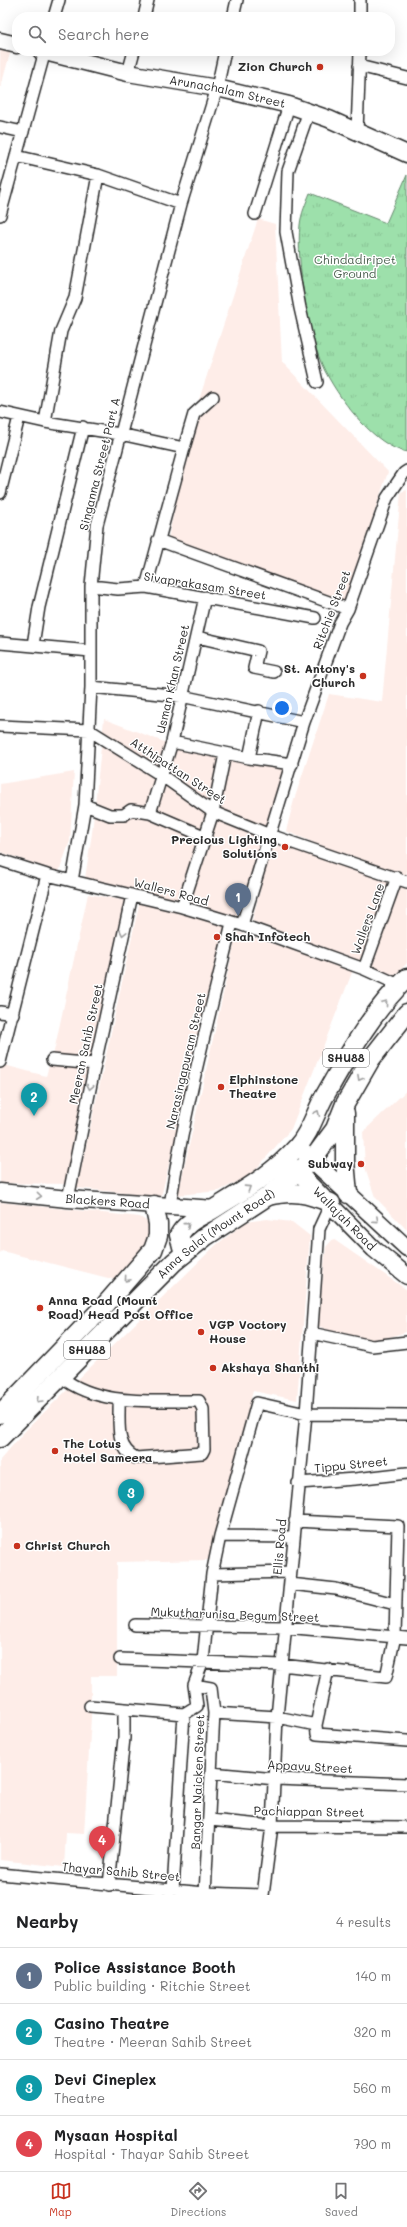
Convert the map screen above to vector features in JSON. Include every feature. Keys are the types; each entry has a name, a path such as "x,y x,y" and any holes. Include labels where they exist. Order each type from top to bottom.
{"main road":[{"path":"0,41 12,44"},
{"name":"Arunachalam Street","path":"63,56 128,73 217,88 289,105 309,111 407,154"},
{"name":"Anna Salai (Mount Road)","path":"0,1438 179,1258 268,1196 291,1165 297,1146 308,1132 321,1104 354,1043 403,981"},
{"name":"Anna Salai (Mount Road)","path":"179,1258 179,1235 185,1225 215,1209 271,1173 291,1165 312,1160 335,1129 346,1104 370,1060 407,1013"},
{"path":"346,1104 345,1160 348,1194"},
{"name":"Wallajah Road","path":"297,1146 407,1248"},
{"name":"Wallajah Road","path":"291,1165 331,1203 374,1249 407,1276"},
{"name":"Blackers Road","path":"0,1192 68,1199 215,1209"},
{"path":"268,1196 283,1193 308,1194 331,1203"},
{"path":"162,1205 153,1250 179,1258"},
{"name":"Anna Salai (Mount Road)","path":"0,1414 106,1304 153,1250"}],"street":[{"path":"55,12 59,0"},
{"path":"145,12 148,0"},
{"path":"234,12 237,0"},
{"path":"360,0 360,12"},
{"path":"0,215 43,56"},
{"path":"128,73 133,56"},
{"name":"Singanna Street Part A","path":"72,881 85,805 92,688 90,652 91,586 97,525 181,204 217,88 224,56"},
{"path":"357,132 360,56"},
{"path":"359,66 407,78"},
{"path":"255,214 289,105"},
{"path":"309,111 288,171 286,232 300,308 317,382"},
{"path":"0,127 22,132"},
{"path":"16,156 98,175 181,204"},
{"path":"45,422 61,331 75,298 98,175"},
{"path":"146,587 194,414 213,397"},
{"path":"0,412 45,422 120,434 184,448"},
{"path":"0,493 19,417"},
{"path":"33,645 40,607 83,427"},
{"name":"Ritchie Street","path":"237,924 270,835 304,722 340,623 348,609 387,498 404,473 407,471"},
{"path":"158,540 348,609"},
{"name":"Sivaprakasam Street","path":"91,586 118,589 146,587 315,618"},
{"name":"Usman Khan Street","path":"150,813 172,742 181,696 197,638 205,597"},
{"path":"197,638 258,651 254,668 274,672"},
{"path":"0,643 33,645 90,652"},
{"path":"92,688 181,696 259,711 304,722"},
{"path":"249,758 259,711"},
{"name":"Atthipattan Street","path":"0,726 89,730 161,775 213,812 270,835 402,879"},
{"path":"172,742 225,754 292,764"},
{"path":"182,906 206,837 213,812 225,754"},
{"path":"85,805 110,815 124,815 131,810 150,813 206,837"},
{"name":"Wallers Road","path":"0,860 47,875 182,906 237,924 364,970 403,981"},
{"path":"0,1062 47,875"},
{"name":"Wallers Lane","path":"364,970 402,879"},
{"name":"Meeran Sahib Street","path":"68,1199 95,1064 132,895"},
{"name":"Narasingapuram Street","path":"162,1205 178,1153 237,924"},
{"path":"0,1012 13,1014"},
{"path":"52,1060 95,1064"},
{"name":"Ellis Road","path":"263,1895 272,1826 276,1779 277,1718 298,1483 306,1414 319,1229 331,1203"},
{"path":"311,1333 372,1346 407,1342"},
{"path":"61,1378 85,1392 119,1399 199,1401 203,1409 204,1449 202,1452 136,1458 128,1453 120,1441 119,1399"},
{"path":"90,1706 184,1714 197,1706 194,1685 203,1661 208,1626 212,1574 220,1536 257,1402 306,1414 407,1415"},
{"name":"Tippu Street","path":"298,1483 355,1479 407,1473"},
{"path":"120,1659 282,1665 328,1669 386,1677 395,1636 395,1604 402,1539 398,1526 295,1521"},
{"path":"220,1536 294,1537"},
{"path":"212,1574 291,1572"},
{"path":"290,1584 336,1589 395,1604"},
{"name":"Mukutharunisa Begum Street","path":"135,1625 285,1627 407,1638"},
{"path":"328,1669 316,1725 317,1734 407,1741"},
{"name":"Bangar Naicken Street","path":"194,1685 211,1688 214,1713 210,1820 205,1894"},
{"path":"109,1885 124,1738 124,1710"},
{"path":"214,1713 277,1718 316,1725"},
{"path":"174,1890 184,1714"},
{"name":"Appavu Street","path":"211,1773 276,1779 407,1784"},
{"name":"Pachiappan Street","path":"210,1820 272,1826 407,1827"},
{"name":"Thayar Sahib Street","path":"0,1874 205,1894 263,1895"}],"shaded area":[{"path":"0,47 11,50 0,90"},
{"path":"258,219 275,224 282,362 388,472 344,603 168,539 196,409"},
{"path":"407,490 407,882 286,831 294,800 329,694 382,702 401,492"},
{"path":"104,719 164,742 287,767 235,920 85,878 92,833"},
{"path":"74,772 70,841 59,872 0,852 0,784"},
{"path":"274,837 393,879 361,963 252,921"},
{"path":"402,882 407,885 407,963 390,981 368,966"},
{"path":"88,894 128,901 92,1060 53,1056"},
{"path":"140,900 222,923 226,930 161,1197 77,1188"},
{"path":"237,932 353,970 291,1129 251,1175 219,1191 178,1195"},
{"path":"0,1064 46,1076 49,1066 91,1070 67,1184 0,1183"},
{"path":"407,1090 407,1230 375,1197 365,1167 363,1132"},
{"path":"0,1202 140,1217 149,1223 149,1235 137,1258 116,1280 2,1251 0,1253"},
{"path":"267,1219 292,1222 310,1236 297,1400 253,1391 208,1560 117,1562 117,1676 91,1676 91,1717 84,1834 66,1833 64,1867 0,1860 0,1460 26,1430 216,1245 246,1222"},
{"path":"333,1239 407,1290 406,1332 373,1342 341,1335 318,1326 326,1247"}],"green space":[{"name":"Chindadiripet Ground","path":"407,175 407,452 388,445 362,423 351,411 325,371 313,339 305,300 299,241 301,217 310,193 386,223"}],"place":[{"name":"Zion Church","path":"320,67"},
{"name":"St. Antony's Church","path":"363,676"},
{"name":"Precious Lighting Solutions","path":"285,847"},
{"name":"Police Assistance Booth","path":"238,916"},
{"name":"Shah Infotech","path":"217,937"},
{"name":"Elphinstone Theatre","path":"221,1087"},
{"name":"Casino Theatre","path":"34,1116"},
{"name":"Subway","path":"361,1164"},
{"name":"Anna Road (Mount Road) Head Post Office","path":"40,1308"},
{"name":"VGP Voctory House","path":"201,1332"},
{"name":"Akshaya Shanthi","path":"213,1368"},
{"name":"The Lotus Hotel Sameera","path":"55,1451"},
{"name":"Devi Cineplex","path":"131,1512"},
{"name":"Christ Church","path":"17,1546"},
{"name":"Mysaan Hospital","path":"102,1859"}]}
